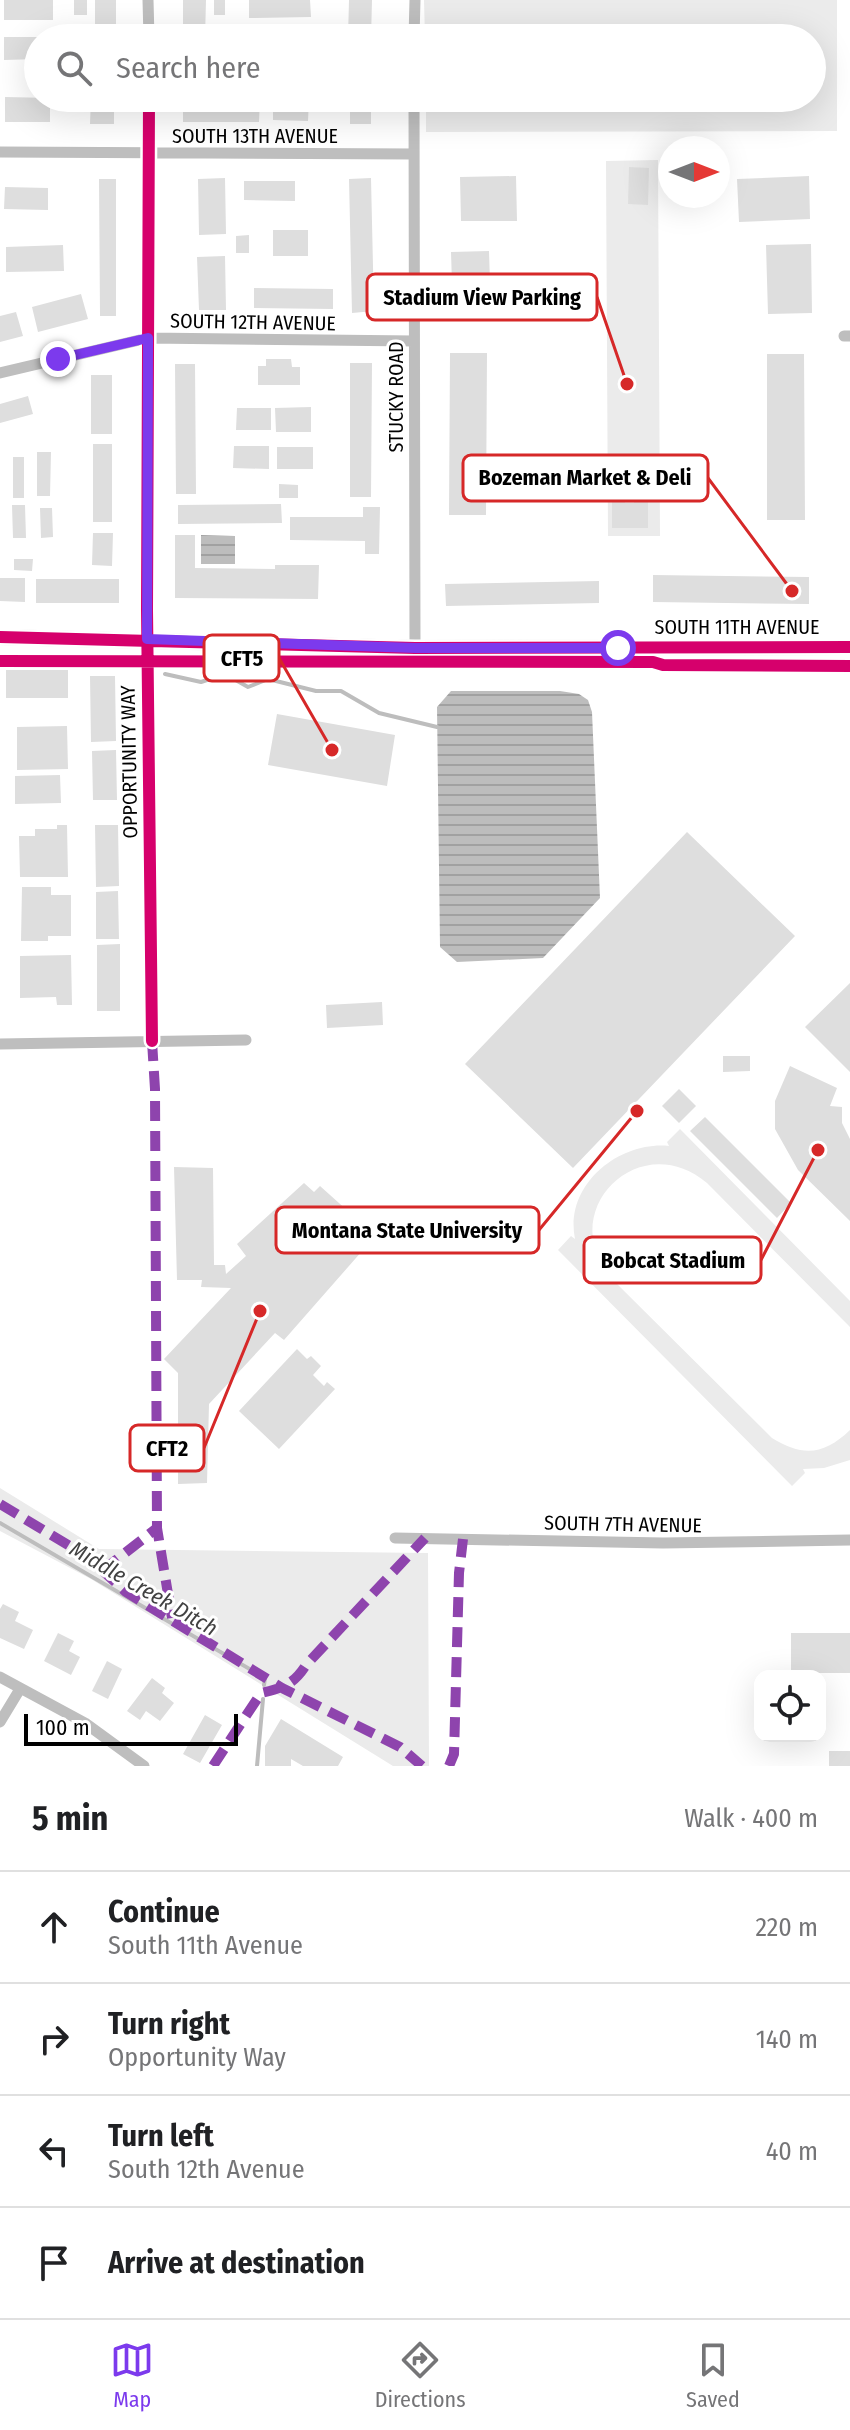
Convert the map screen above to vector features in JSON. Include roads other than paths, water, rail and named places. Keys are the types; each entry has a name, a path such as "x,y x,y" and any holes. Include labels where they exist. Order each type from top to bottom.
{"street":[{"path":"148,0 149,24"},
{"name":"OPPORTUNITY WAY","path":"149,112 147,639 152,1041"},
{"name":"STUCKY ROAD","path":"414,112 415,648"},
{"name":"SOUTH 13TH AVENUE","path":"0,152 414,154"},
{"name":"SOUTH 12TH AVENUE","path":"0,373 148,338 414,341"},
{"name":"SOUTH 11TH AVENUE","path":"0,637 415,648 850,647"},
{"path":"0,1044 246,1040"},
{"name":"SOUTH 7TH AVENUE","path":"395,1538 691,1543 850,1540"},
{"path":"0,1677 85,1723 144,1766"},
{"path":"0,1722 20,1689"}],"waterway":[{"path":"165,674 201,682 225,674 248,687 268,679 316,691 341,691 379,713 437,727"},
{"name":"Middle Creek Ditch","path":"0,1523 265,1678 264,1685"},
{"name":"Middle Creek Ditch","path":"257,1766 263,1699"}],"place":[{"name":"Stadium View Parking","path":"627,384"},
{"name":"Bozeman Market & Deli","path":"792,591"},
{"name":"CFT5","path":"332,750"},
{"name":"Montana State University","path":"637,1111"},
{"name":"Bobcat Stadium","path":"818,1150"},
{"name":"CFT2","path":"260,1311"}]}
